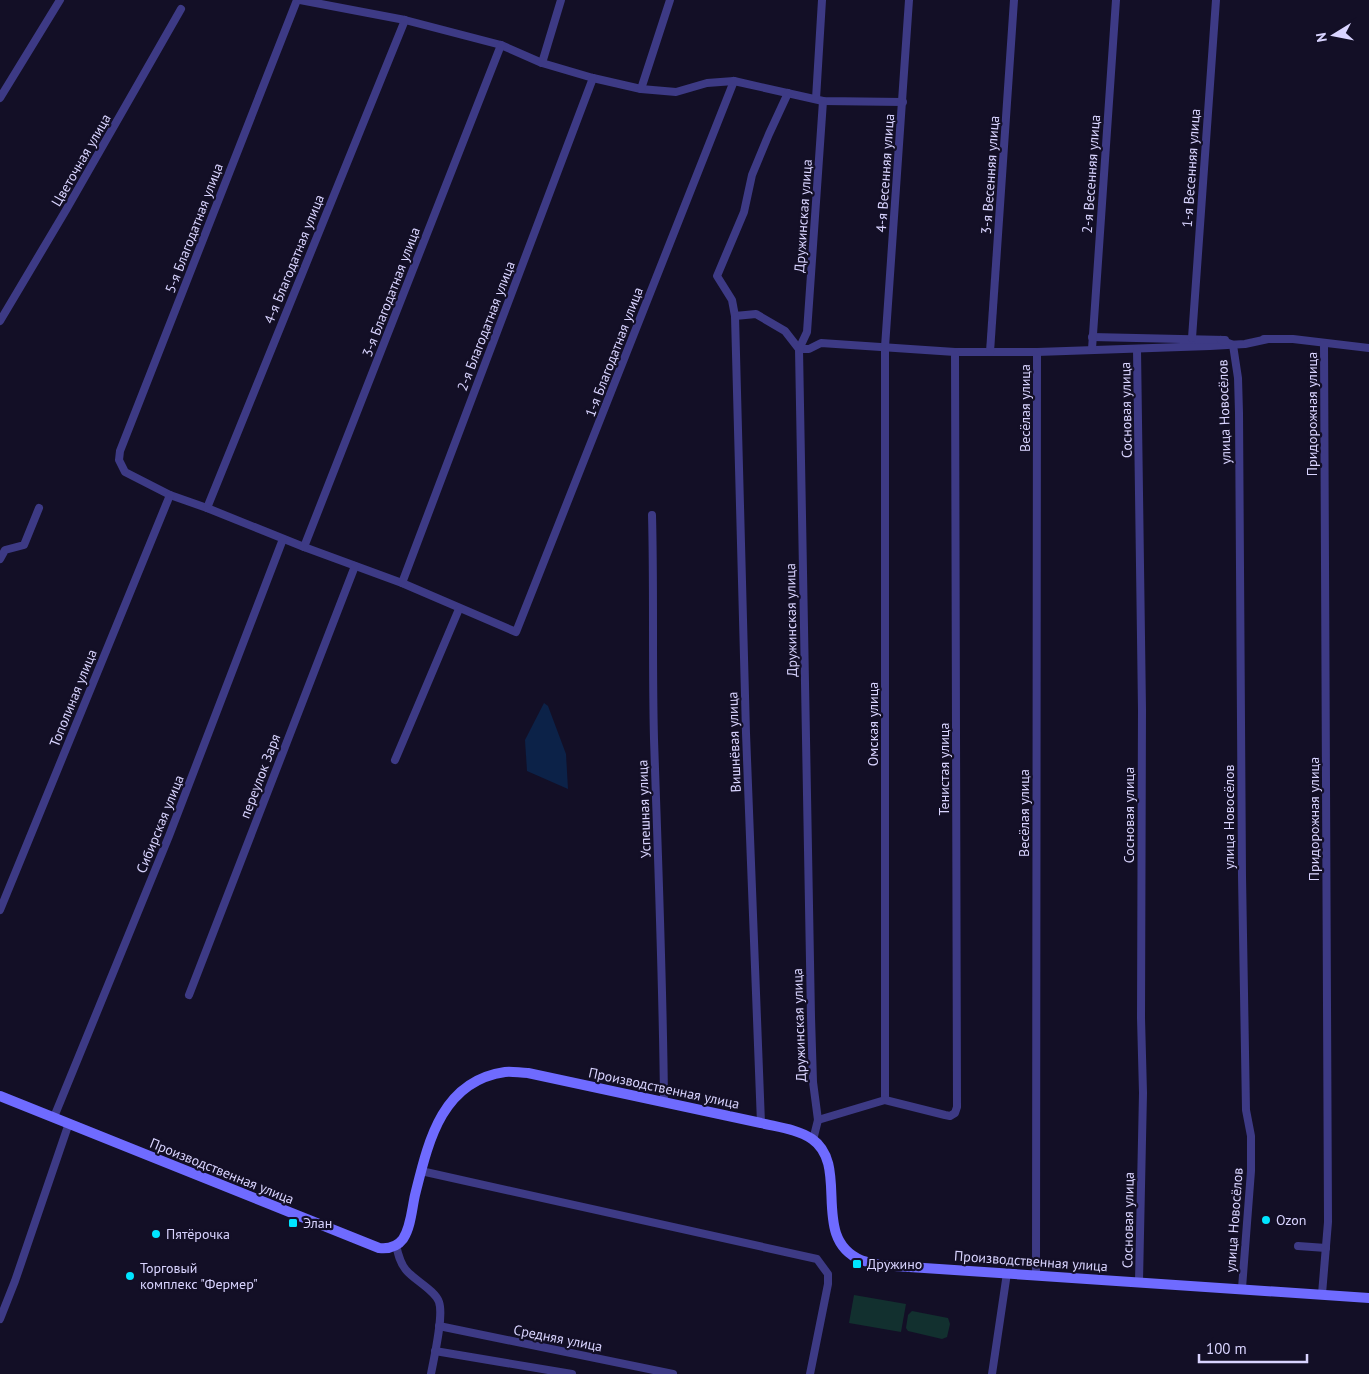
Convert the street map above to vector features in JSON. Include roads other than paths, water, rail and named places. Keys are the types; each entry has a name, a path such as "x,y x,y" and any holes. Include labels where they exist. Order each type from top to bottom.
{"street":[{"path":"0,98 60,0"},
{"path":"298,0 405,20 501,46 542,63 593,78 641,89 676,92 707,83 734,81 819,100 903,102"},
{"name":"5-я Благодатная улица","path":"170,495 125,472 118,460 120,451 298,0"},
{"path":"542,63 561,0"},
{"path":"641,89 670,0"},
{"name":"Дружинская улица","path":"813,1140 818,1120 813,1082 810,1007 799,350 807,332 819,100 822,0"},
{"name":"4-я Весенняя улица","path":"885,347 909,0"},
{"name":"3-я Весенняя улица","path":"990,352 1014,0"},
{"name":"2-я Весенняя улица","path":"1092,349 1116,0"},
{"name":"1-я Весенняя улица","path":"1192,338 1216,0"},
{"name":"Цветочная улица","path":"0,321 181,9"},
{"name":"4-я Благодатная улица","path":"207,508 405,20"},
{"name":"3-я Благодатная улица","path":"304,547 501,46"},
{"name":"2-я Благодатная улица","path":"402,583 593,78"},
{"name":"1-я Благодатная улица","path":"459,608 516,632 734,81"},
{"name":"Вишнёвая улица","path":"761,1123 746,734 735,316 732,300 717,276 744,212 752,175 788,93"},
{"path":"735,316 756,314 785,331 799,350 809,349 821,343 956,352 1037,352 1233,345 1268,339"},
{"path":"1092,338 1293,339 1369,348"},
{"path":"1221,340 1233,345"},
{"name":"Придорожная улица","path":"1322,1294 1328,1222 1324,344"},
{"name":"улица Новосёлов","path":"1233,345 1238,378 1239,413 1242,876 1246,1110 1251,1136 1250,1246 1242,1288"},
{"name":"Омская улица","path":"885,347 885,1100"},
{"name":"Сосновая улица","path":"1137,349 1142,709 1141,1018 1143,1093 1139,1281"},
{"name":"Тенистая улица","path":"885,1100 950,1116 955,1113 957,1108 956,352"},
{"name":"Весёлая улица","path":"1036,1274 1037,352"},
{"path":"170,495 402,583 459,608 395,760"},
{"name":"Тополиная улица","path":"0,910 170,495"},
{"path":"0,559 4,550 24,545 39,508"},
{"name":"Успешная улица","path":"652,515 654,740 660,893 664,1103"},
{"name":"Сибирская улица","path":"54,1117 169,836 283,538"},
{"name":"переулок Заря","path":"189,995 354,566"},
{"name":"Производственная улица","path":"0,1096 379,1248 388,1249 402,1240 407,1230 421,1171 434,1129 450,1101 464,1089 486,1077 506,1072 528,1073 761,1123 795,1131 813,1140 824,1153 829,1167 835,1231 840,1244 849,1253 861,1260 879,1264 1369,1298"},
{"path":"818,1120 885,1100"},
{"path":"0,1319 15,1281 69,1123"},
{"path":"421,1171 820,1262 828,1274 828,1284 810,1374"},
{"path":"396,1245 399,1258 405,1270 436,1296 440,1302 439,1326 431,1374"},
{"path":"1298,1246 1326,1248"},
{"path":"992,1374 1007,1273"},
{"name":"Средняя улица","path":"439,1326 673,1374"},
{"path":"435,1351 572,1374"}],"water":[{"path":"544,703 548,706 566,754 568,789 527,771 525,740"}],"place":[{"name":"Ozon","path":"1266,1220"},
{"name":"Элан","path":"293,1223"},
{"name":"Пятёрочка","path":"156,1234"},
{"name":"Дружино","path":"857,1264"},
{"name":"Торговый комплекс \"Фермер\"","path":"130,1276"}]}
